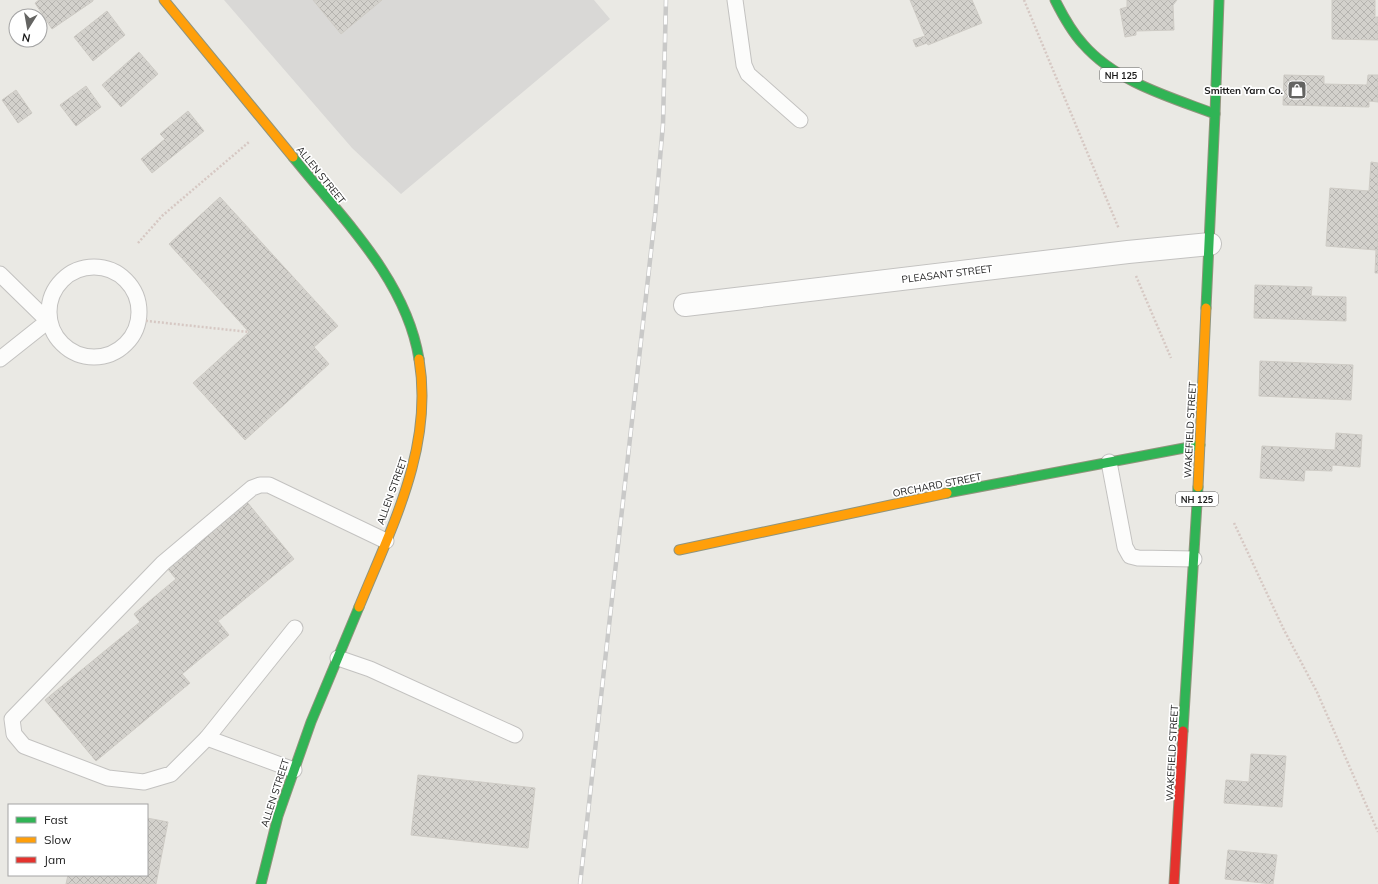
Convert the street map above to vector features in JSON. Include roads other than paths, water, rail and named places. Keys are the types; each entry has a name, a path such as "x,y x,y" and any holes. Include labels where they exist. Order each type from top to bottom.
{"street":[{"name":"ALLEN STREET","path":"164,0 325,197 371,257 397,297 412,331 421,367 423,402 421,434 415,465 386,541 311,722 278,816 261,884"},
{"name":"NH 125","path":"1056,0 1074,35 1096,58 1125,78 1215,114"},
{"name":"WAKEFIELD STREET","path":"1174,884 1200,445 1210,244 1219,0"},
{"name":"PLEASANT STREET","path":"685,305 1112,254 1210,244"},
{"name":"ORCHARD STREET","path":"679,550 948,493 1200,445"}],"lane":[{"path":"735,0 744,65 748,74 800,120"},
{"path":"0,274 48,321 54,336 64,348 72,353 88,358 104,357 113,354 126,345 136,331 140,315 137,296 129,283 115,272 100,267 84,268 66,276 55,288 49,302 48,321 0,358"},
{"path":"1109,462 1125,547 1130,556 1138,558 1194,559"},
{"path":"295,628 206,738 171,774 144,782 108,778 24,746 14,734 12,719 163,562 252,488 260,485 270,485 386,541"},
{"path":"338,658 370,669 515,735"},
{"path":"206,738 294,770"}],"railway":[{"path":"580,884 655,216 663,124 666,0"}],"place":[{"name":"Smitten Yarn Co.","path":"1297,90"}]}
